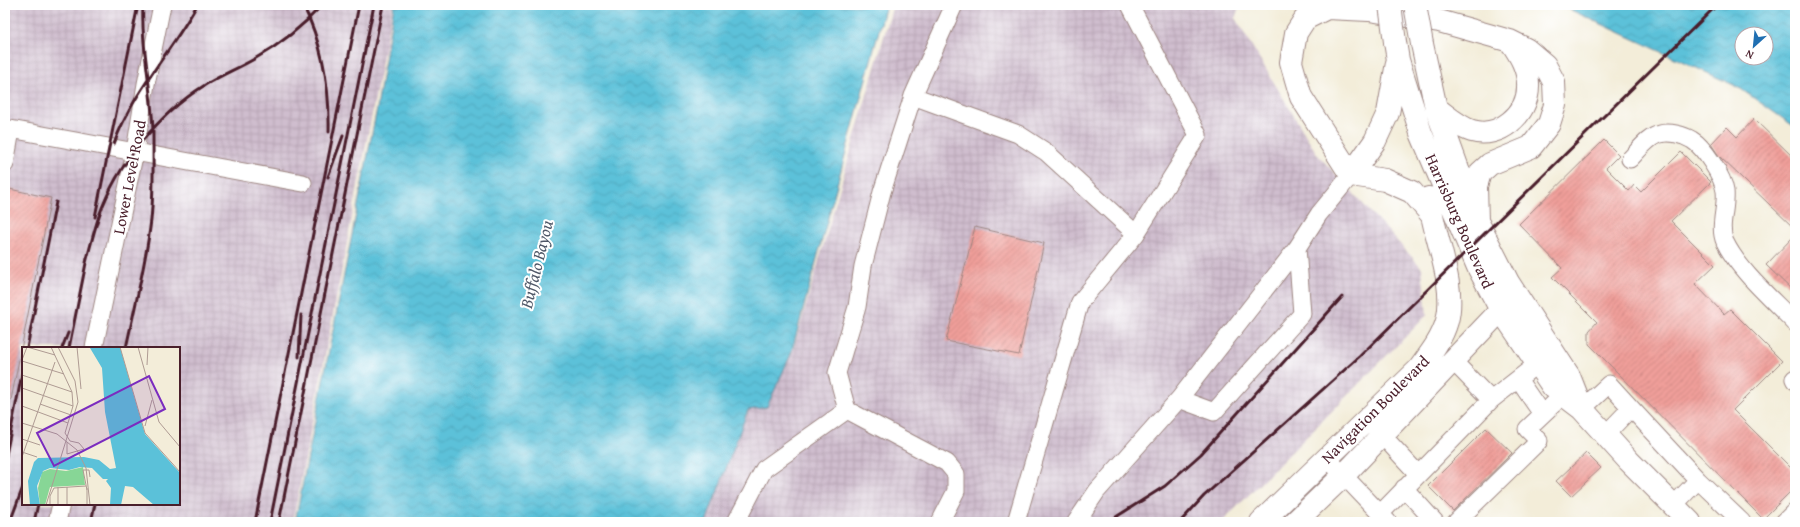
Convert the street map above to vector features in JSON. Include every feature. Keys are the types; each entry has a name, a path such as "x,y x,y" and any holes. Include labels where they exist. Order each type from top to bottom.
{"main road":[{"name":"Harrisburg Boulevard","path":"1390,5 1397,51 1421,133 1478,267 1501,310 1553,387 1582,409 1690,522"},
{"name":"Harrisburg Boulevard","path":"1415,5 1436,108 1478,221 1508,282 1569,376 1582,409"},
{"path":"1430,213 1412,192 1385,180 1351,175 1308,109 1299,90 1290,62 1296,33 1305,19 1326,8 1369,10 1439,21 1510,41 1526,49 1545,65 1554,82 1555,105 1549,124 1531,147 1490,164 1480,173 1476,186 1478,221"},
{"path":"1436,108 1458,124 1472,131 1489,133 1506,126 1524,107 1528,86 1523,61 1510,41"},
{"path":"1351,175 1375,141 1388,113 1397,51"},
{"name":"Navigation Boulevard","path":"1261,522 1420,369 1436,347 1447,321 1449,295 1430,213 1421,133"},
{"name":"Navigation Boulevard","path":"1295,522 1344,475 1501,310 1508,282"}],"street":[{"name":"Lower Level Road","path":"94,347 135,152 146,84 162,5"},
{"path":"940,522 956,491 956,474 952,468 947,463 847,410 837,374 857,307 863,266 882,192 913,96 954,5"},
{"path":"1016,522 1080,302 1136,234 1198,135 1130,5"},
{"path":"913,96 1018,134 1046,152 1136,234"},
{"path":"5,164 8,129 303,183"},
{"path":"1630,159 1659,134 1673,133 1692,140 1713,163 1724,190 1722,226 1725,241 1739,265 1795,323"},
{"path":"1076,522 1097,491 1179,399 1297,248 1319,214 1351,175"},
{"path":"1179,399 1214,412 1302,314 1297,248"},
{"path":"1453,361 1490,400"},
{"path":"1327,458 1384,518 1404,488 1490,400 1537,364"},
{"path":"1518,379 1542,414"},
{"path":"1582,409 1609,384 1698,480 1742,522"},
{"path":"1456,522 1539,441 1526,429 1564,395"},
{"path":"1605,434 1631,408"},
{"path":"736,522 764,469 847,410"},
{"path":"1382,435 1418,474"},
{"path":"1674,506 1698,480"},
{"path":"1404,488 1435,522"},
{"path":"57,522 61,505"},
{"path":"1784,522 1795,511"}],"shaded area":[{"path":"5,5 393,5 293,522 5,522"},
{"path":"893,5 1240,5 1235,18 1317,154 1422,268 1427,315 1222,522 700,522 750,407 766,408 792,353"}],"water":[{"name":"Buffalo Bayou","path":"394,5 886,5 791,354 767,407 748,410 706,522 295,522 377,108"},
{"path":"1560,5 1795,5 1795,127 1738,87"}],"building":[{"path":"1754,119 1795,159 1795,229 1719,156 1711,144 1727,127 1737,137"},
{"path":"1604,140 1619,155 1606,168 1629,191 1634,185 1641,192 1681,152 1711,182 1671,221 1715,265 1695,284 1724,314 1730,309 1782,361 1733,410 1795,472 1795,487 1763,519 1589,344 1589,331 1597,322 1552,277 1562,268 1519,224"},
{"path":"5,188 51,198 11,400 5,400"},
{"path":"975,227 1044,243 1019,355 946,341"},
{"path":"1795,235 1795,293 1766,265"},
{"path":"1486,428 1512,453 1453,511 1428,486"},
{"path":"1586,453 1601,468 1571,496 1556,481"}],"railway":[{"path":"95,217 138,5"},
{"path":"126,347 146,252 153,198 153,132 151,100 145,53 143,5"},
{"path":"114,144 122,125 141,90 197,5"},
{"path":"303,5 316,36 324,67 328,99 329,132"},
{"path":"86,263 97,222 107,197 128,159 156,125 172,110 205,85 265,53 283,41 322,5"},
{"path":"255,522 359,5"},
{"path":"270,522 374,5"},
{"path":"279,522 383,5"},
{"path":"1180,522 1204,496 1360,356 1717,5"},
{"path":"328,177 343,136"},
{"path":"27,347 56,202"},
{"path":"69,347 87,258"},
{"path":"1108,522 1165,486 1201,454 1342,297"},
{"path":"299,357 301,315"},
{"path":"62,347 68,333"},
{"path":"5,460 22,374"},
{"path":"10,522 22,490"},
{"path":"34,522 38,505"},
{"path":"91,522 95,505"}]}
